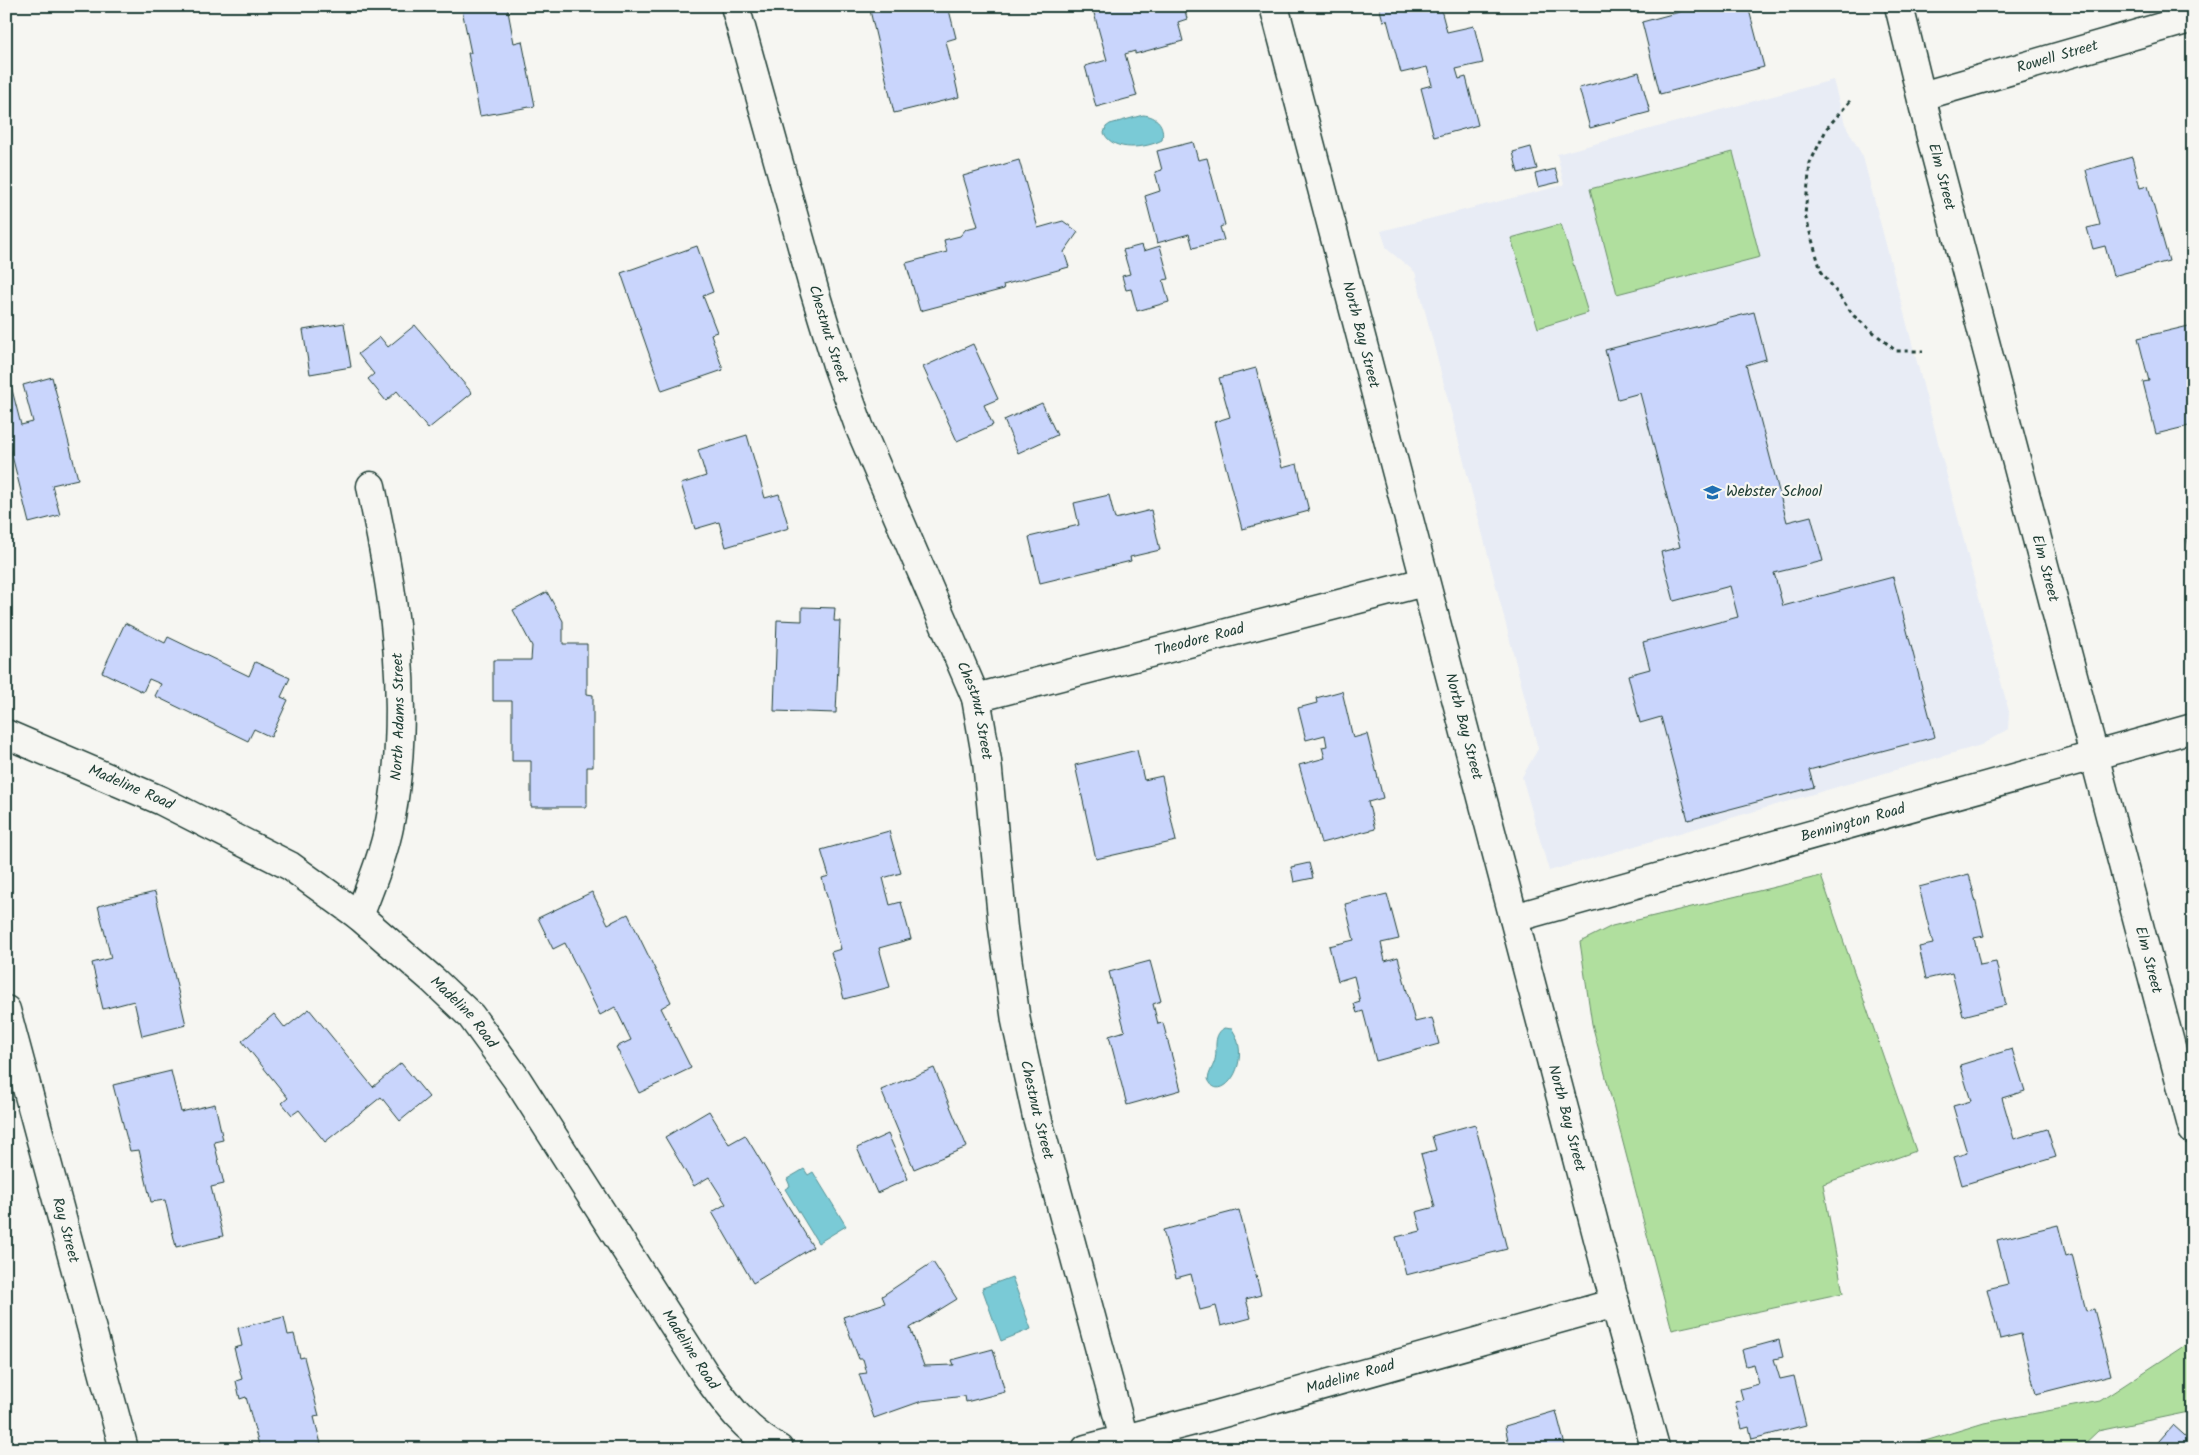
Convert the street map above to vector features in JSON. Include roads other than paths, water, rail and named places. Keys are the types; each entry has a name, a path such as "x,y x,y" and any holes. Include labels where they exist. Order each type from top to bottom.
{"street":[{"name":"Chestnut Street","path":"735,6 815,294 837,365 859,426 976,698 986,760 1003,928 1016,1021 1038,1117 1124,1439"},
{"name":"North Bay Street","path":"1274,6 1424,582 1655,1447"},
{"name":"Elm Street","path":"1899,6 2094,758 2193,1130"},
{"name":"Rowell Street","path":"1922,96 2193,18"},
{"name":"North Adams Street","path":"359,916 378,867 390,823 396,778 399,688 392,594 371,486"},
{"name":"Theodore Road","path":"976,698 1424,582"},
{"name":"Bennington Road","path":"1514,918 2094,758 2193,728"},
{"name":"Madeline Road","path":"6,734 162,801 281,862 359,916 433,980 471,1016 516,1078 705,1374 734,1414 762,1439 779,1449"},
{"name":"Ray Street","path":"6,1010 124,1449"},
{"name":"Madeline Road","path":"1086,1449 1615,1303"}],"water":[{"path":"1143,115 1152,117 1159,122 1163,135 1162,140 1139,147 1122,146 1108,139 1104,133 1106,127 1110,124"},
{"path":"1224,1028 1232,1029 1238,1042 1240,1055 1233,1077 1220,1088 1213,1086 1208,1079 1214,1063 1216,1040"},
{"path":"804,1169 808,1175 813,1172 846,1226 818,1243 785,1189 790,1186 787,1179"},
{"path":"1012,1277 1031,1329 1001,1341 982,1288"}],"place":[{"name":"Webster School","path":"1712,492"}]}
